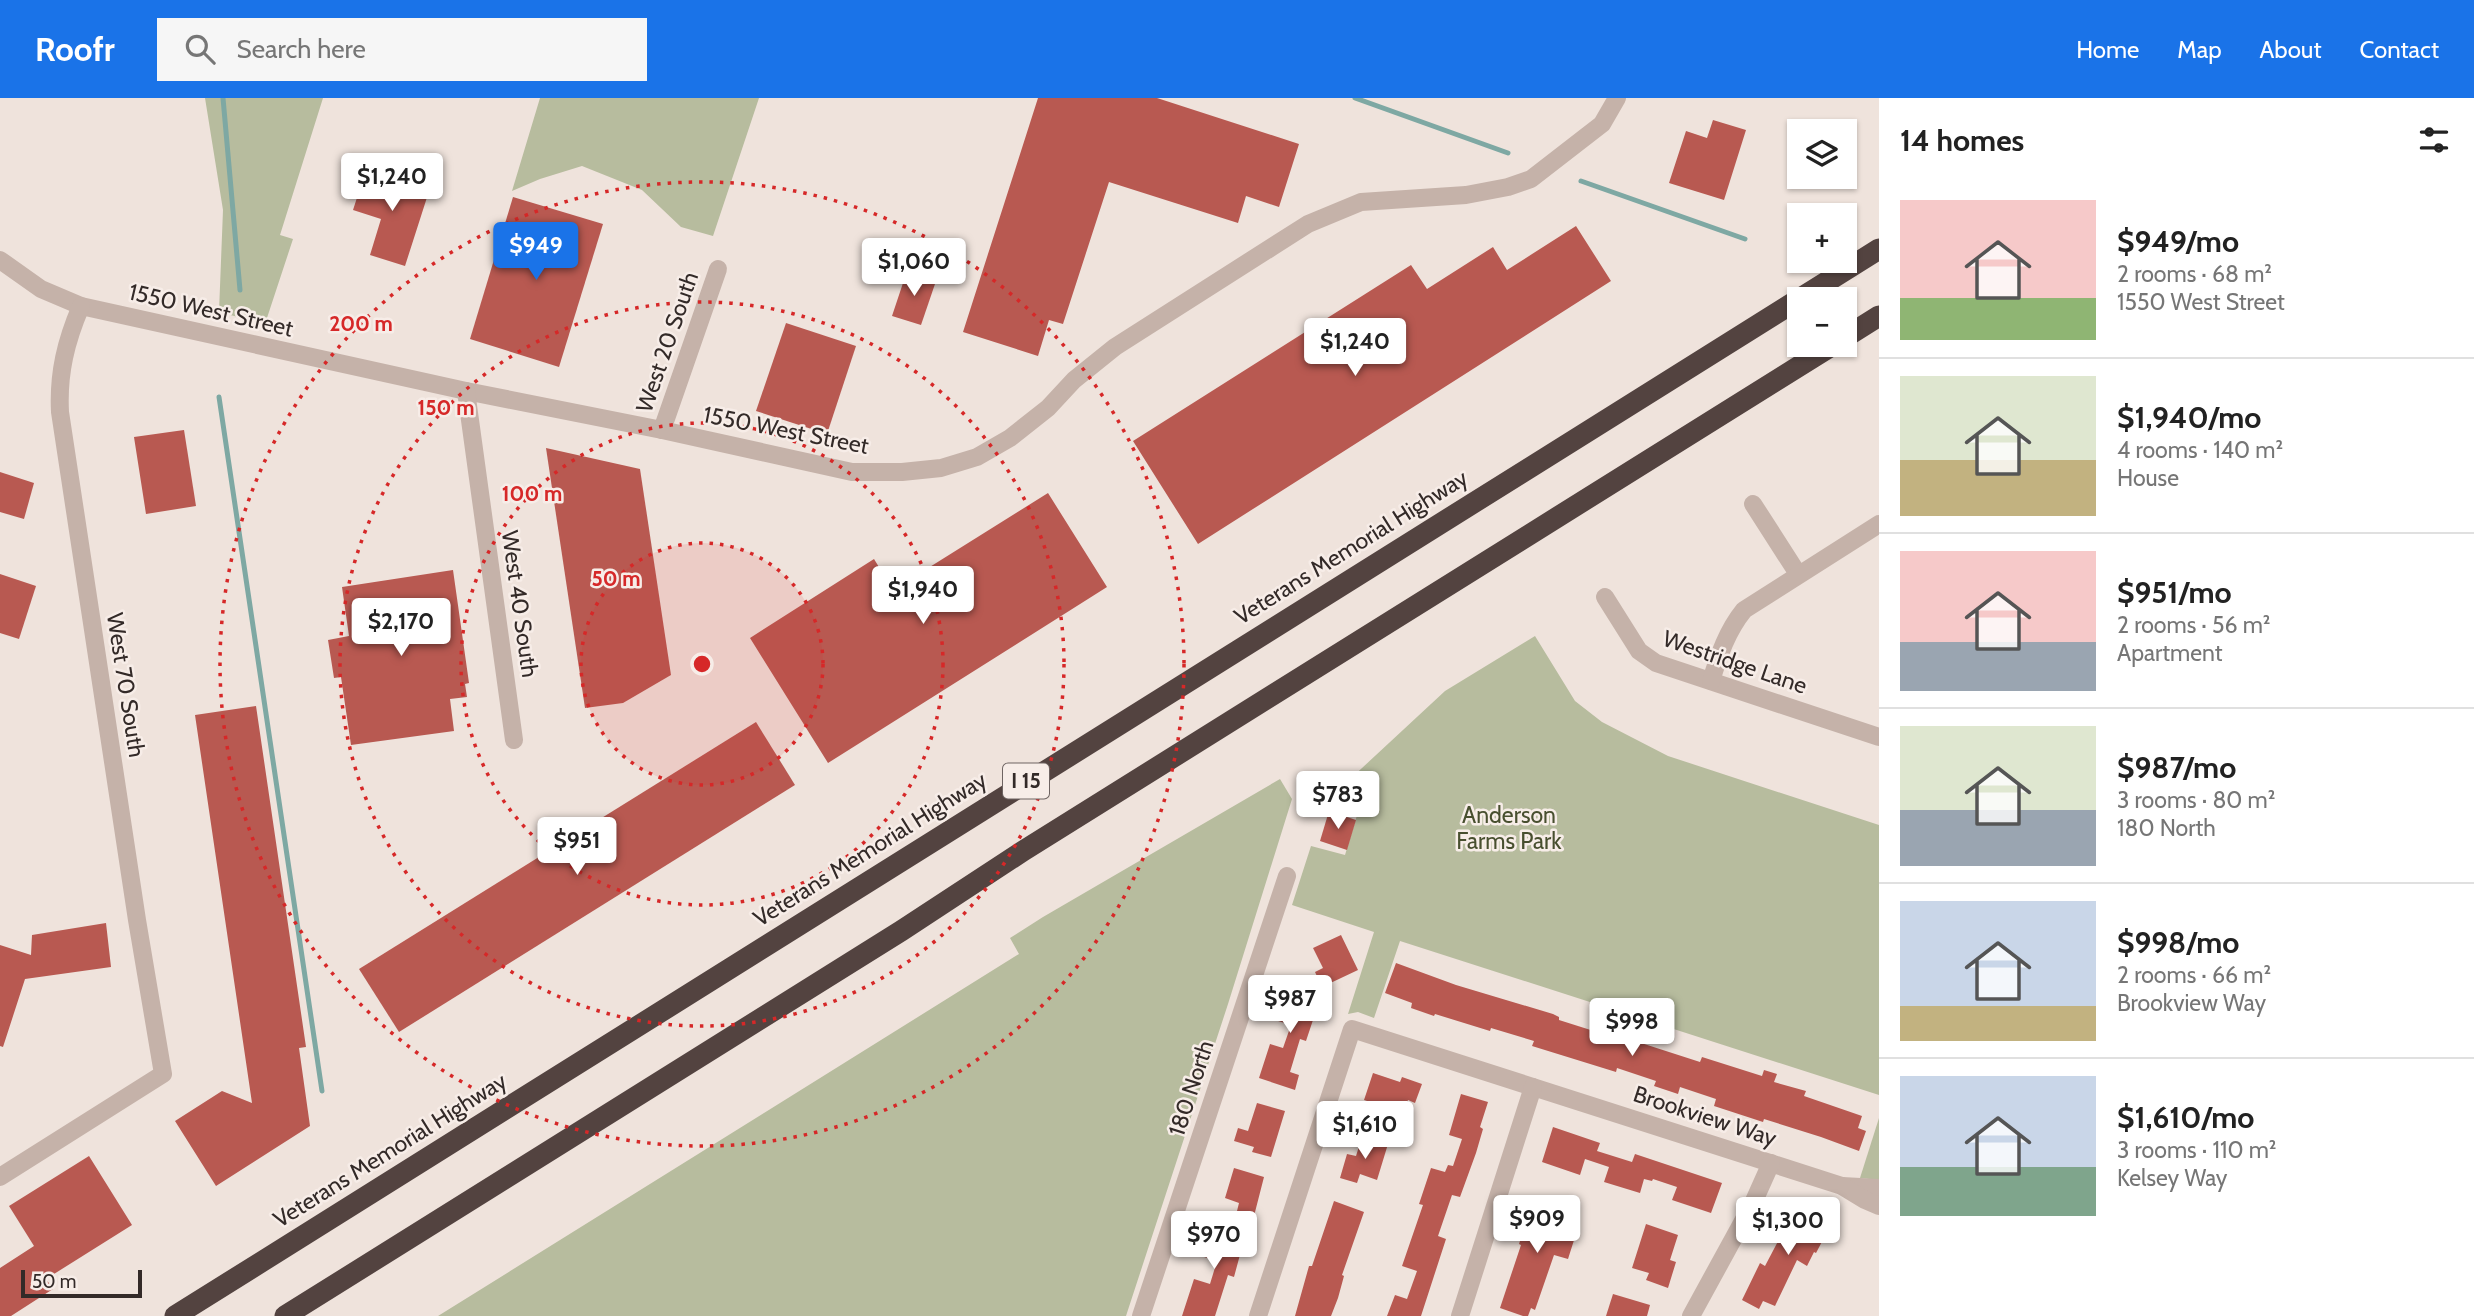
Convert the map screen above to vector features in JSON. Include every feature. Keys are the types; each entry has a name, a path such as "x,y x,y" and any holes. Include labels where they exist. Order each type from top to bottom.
{"highway":[{"name":"Veterans Memorial Highway","path":"175,1316 1879,249"},
{"path":"1857,330 1879,316"},
{"name":"I 15","path":"285,1316 1814,357"}],"street":[{"name":"1550 West Street","path":"0,260 41,289 81,306 852,472 902,472 928,469 977,457 1010,438 1048,408 1074,380 1115,347 1308,223 1361,202 1466,195 1508,187 1531,179 1602,124 1617,98"},
{"name":"West 20 South","path":"662,430 718,269"},
{"name":"West 70 South","path":"0,1177 163,1074 60,412 62,361 67,339 81,306"},
{"name":"West 40 South","path":"466,391 514,740"},
{"path":"1753,504 1798,575"},
{"path":"1711,681 1726,638 1744,610 1879,524"},
{"name":"Westridge Lane","path":"1605,597 1639,651 1656,663 1879,737"},
{"name":"180 North","path":"1141,1316 1287,876"},
{"name":"Brookview Way","path":"1258,1316 1352,1029 1842,1186 1879,1206"},
{"path":"1460,1316 1533,1087"},
{"path":"1691,1316 1755,1201 1771,1163"},
{"name":"Brookview Way","path":"1842,1186 1879,1188"}],"green space":[{"path":"205,98 323,98 280,235 293,239 265,324 219,312 223,210"},
{"path":"540,98 759,98 713,236 681,227 642,190 582,166 512,191"},
{"name":"Anderson Farms Park","path":"1535,636 1575,701 1602,722 1668,756 1879,825 1879,1095 1400,941 1374,1018 1358,1012 1348,1014 1374,932 1292,905 1311,846 1345,855 1361,802 1334,794 1445,691"},
{"path":"1280,779 1292,799 1126,1316 438,1316 1019,954 1010,938"},
{"path":"1879,1118 1879,1180 1860,1178"}],"building":[{"path":"1038,98 1157,98 1299,144 1279,207 1246,196 1238,223 1109,182 1063,324 1049,320 1038,356 963,332"},
{"path":"1713,120 1746,130 1724,200 1669,183 1686,131 1707,138"},
{"path":"367,167 430,188 405,266 370,255 381,219 353,210"},
{"path":"513,197 603,224 559,367 470,339"},
{"path":"1576,226 1611,281 1198,544 1133,441 1411,265 1427,289 1493,247 1507,270"},
{"path":"907,271 936,281 921,325 892,316"},
{"path":"786,323 856,346 827,434 756,411"},
{"path":"184,430 196,506 146,514 134,437"},
{"path":"546,448 640,469 671,675 623,703 585,708"},
{"path":"0,472 34,483 24,519 0,512"},
{"path":"1048,493 1107,587 828,763 750,638 874,559 893,590"},
{"path":"453,570 469,683 465,684 467,697 450,699 454,731 351,745 341,677 334,678 328,640 349,636 342,587"},
{"path":"0,574 36,586 19,639 0,633"},
{"path":"256,706 306,1047 299,1048 310,1126 216,1186 175,1121 222,1091 252,1103 195,715"},
{"path":"756,722 795,785 399,1032 359,969"},
{"path":"1329,811 1356,820 1347,850 1320,841"},
{"path":"106,923 111,967 25,979 3,1047 0,1046 0,945 31,955 32,935"},
{"path":"1341,935 1358,970 1322,987 1315,972 1323,968 1313,948"},
{"path":"1396,963 1638,1045 1638,1042 1700,1062 1702,1057 1762,1076 1764,1070 1777,1074 1774,1082 1806,1091 1804,1096 1862,1116 1858,1128 1866,1131 1859,1151 1764,1119 1763,1122 1714,1106 1716,1099 1680,1087 1678,1094 1654,1086 1656,1081 1617,1068 1616,1072 1532,1046 1534,1041 1411,1008 1412,1003 1385,993"},
{"path":"1288,981 1317,991 1311,1009 1316,1011 1306,1041 1300,1039 1290,1072 1299,1075 1295,1090 1259,1078 1270,1044 1283,1048 1291,1025 1275,1020"},
{"path":"1373,1073 1400,1082 1402,1077 1422,1084 1415,1103 1408,1100 1403,1113 1364,1100"},
{"path":"1461,1094 1488,1102 1476,1153 1460,1197 1452,1195 1438,1236 1446,1239 1421,1316 1387,1316 1395,1295 1407,1299 1417,1271 1402,1266 1423,1205 1419,1204 1431,1168 1445,1172 1448,1165 1453,1166 1462,1139 1449,1135"},
{"path":"1257,1103 1285,1111 1271,1157 1252,1152 1254,1147 1234,1141 1238,1128 1248,1131"},
{"path":"1553,1127 1600,1143 1597,1151 1632,1162 1635,1154 1722,1183 1711,1213 1672,1200 1677,1187 1653,1179 1644,1179 1640,1193 1604,1182 1609,1167 1585,1159 1580,1175 1542,1162"},
{"path":"1362,1137 1388,1144 1377,1180 1360,1174 1357,1183 1340,1178 1347,1154 1356,1156"},
{"path":"89,1156 132,1225 46,1279 53,1289 11,1316 0,1316 0,1268 34,1246 9,1206"},
{"path":"1234,1168 1264,1177 1254,1216 1237,1211 1239,1203 1225,1198"},
{"path":"1534,1197 1570,1208 1562,1233 1575,1237 1568,1259 1554,1255 1535,1310 1531,1308 1528,1316 1523,1316 1500,1308"},
{"path":"1334,1201 1364,1212 1342,1275 1344,1276 1338,1298 1331,1316 1295,1316 1309,1266 1312,1266"},
{"path":"1806,1204 1834,1219 1816,1253 1814,1252 1807,1266 1797,1260 1775,1306 1763,1301 1759,1309 1742,1300 1760,1263 1765,1266 1786,1226 1793,1229"},
{"path":"1211,1220 1239,1229 1233,1249 1241,1251 1234,1277 1228,1275 1215,1316 1182,1316 1194,1279 1210,1284 1217,1261 1201,1256"},
{"path":"1646,1224 1678,1235 1670,1260 1676,1262 1668,1288 1646,1280 1649,1273 1632,1268"},
{"path":"1613,1294 1650,1305 1647,1316 1606,1316"}],"waterway":[{"path":"223,98 240,290"},
{"path":"1355,98 1508,153"},
{"path":"1581,181 1745,239"},
{"path":"219,397 322,1091"}]}
